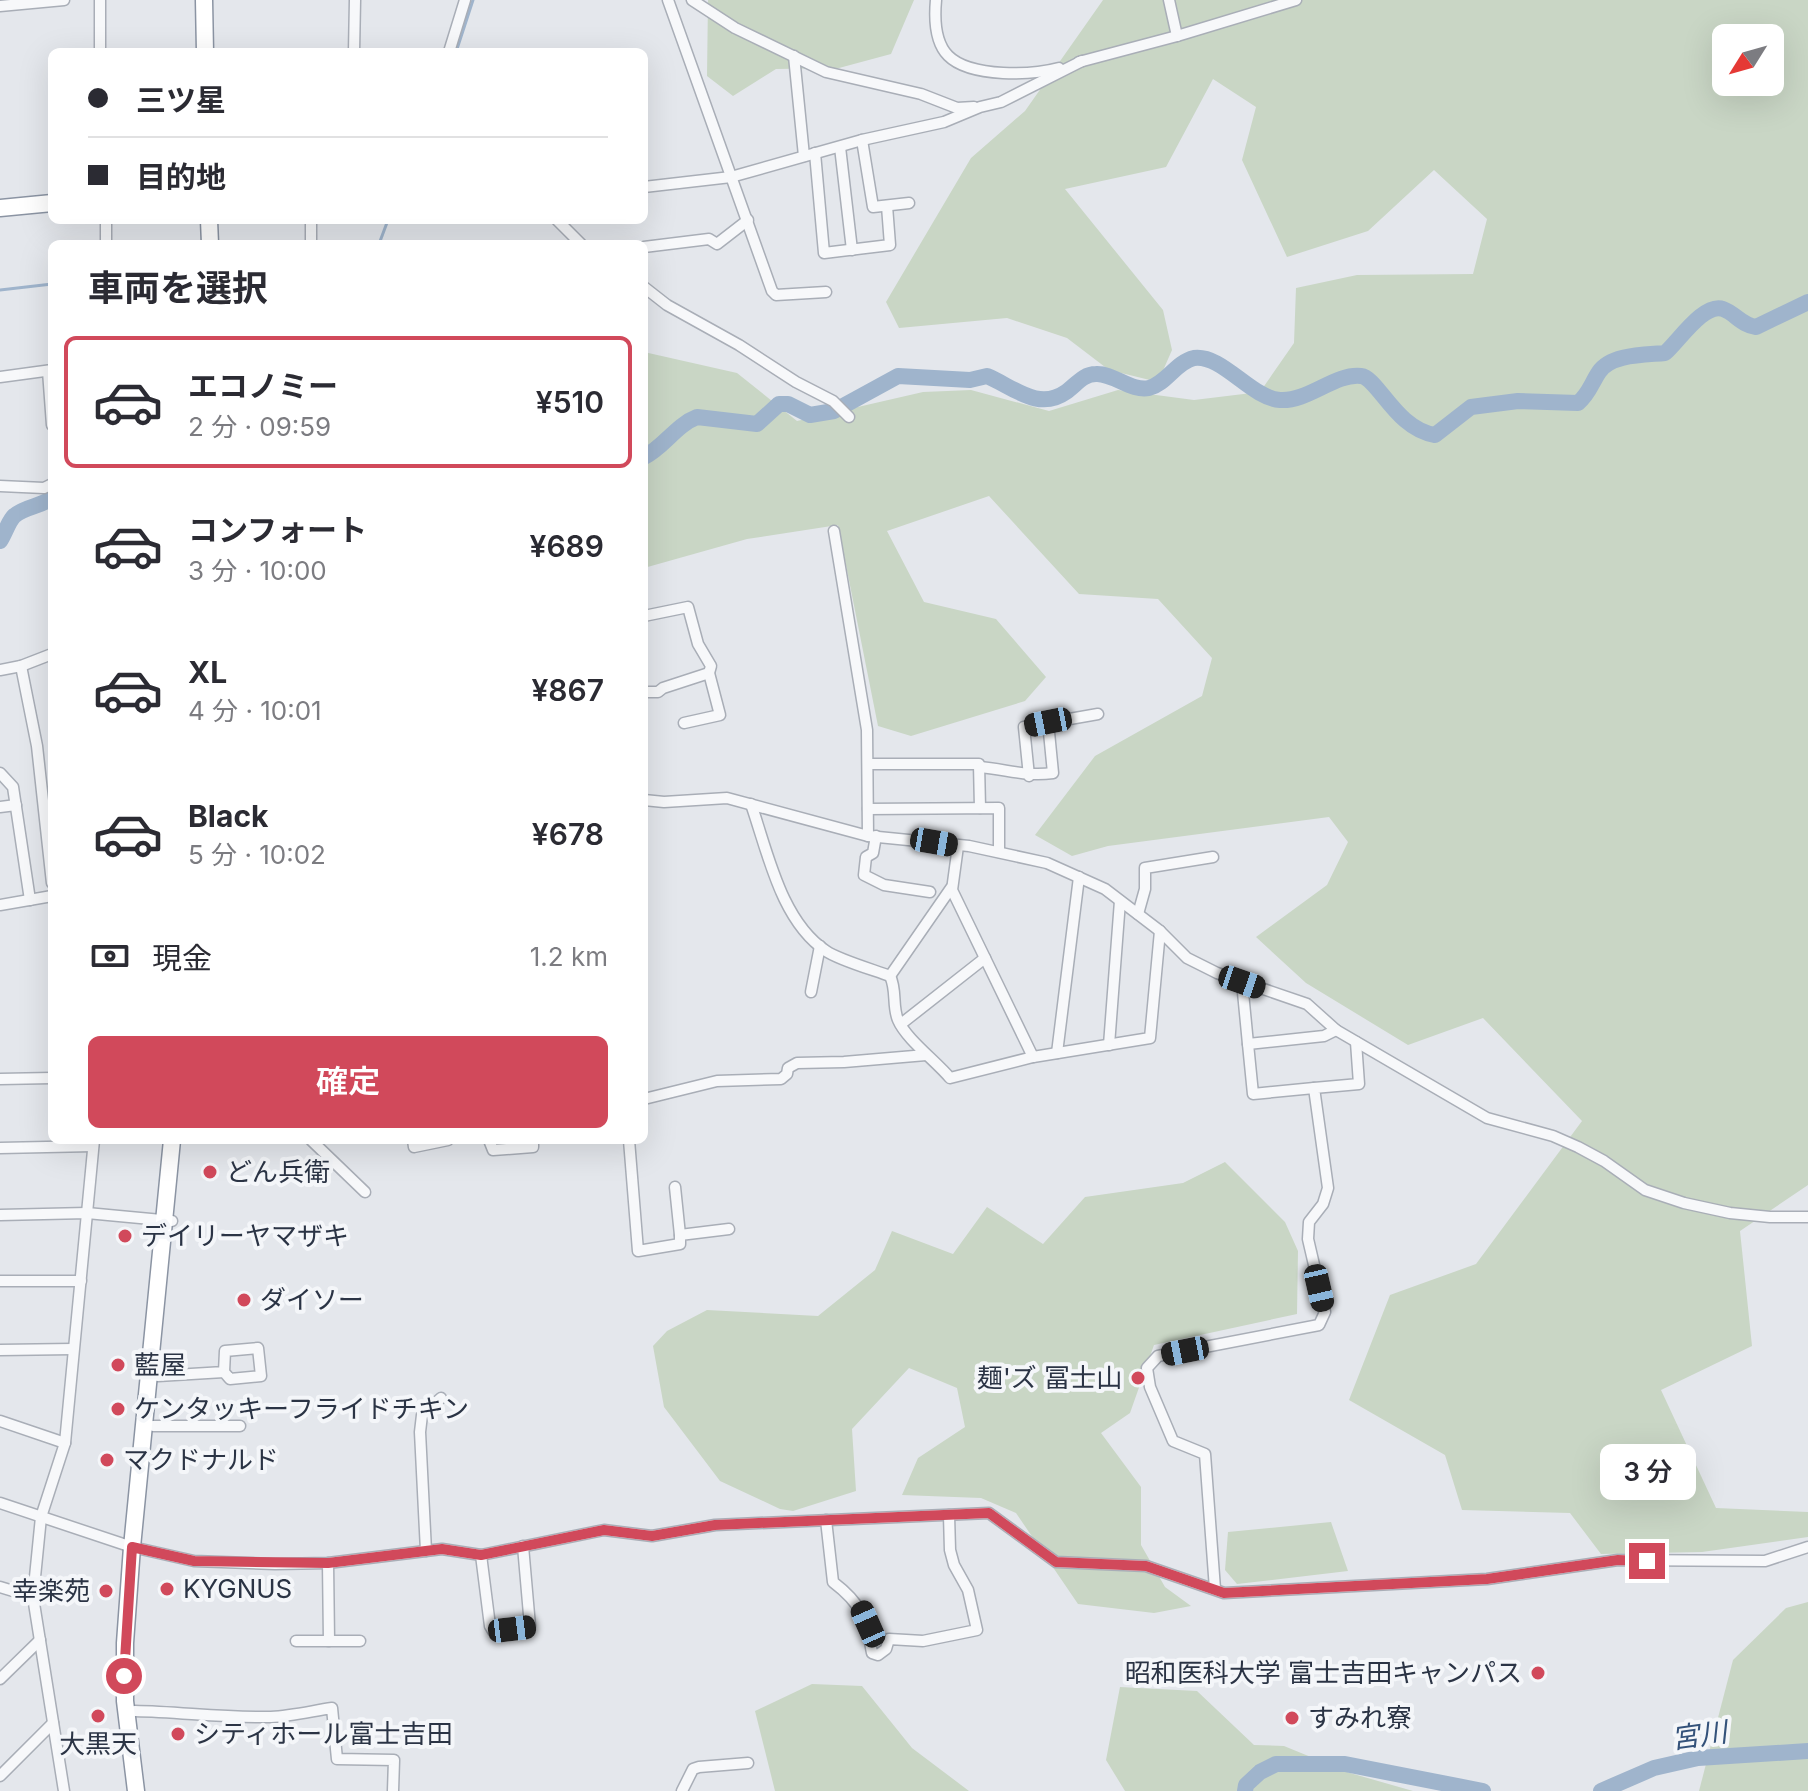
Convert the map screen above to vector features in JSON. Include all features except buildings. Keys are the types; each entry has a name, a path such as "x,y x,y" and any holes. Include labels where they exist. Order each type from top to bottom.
{"highway":[{"path":"204,0 205,48"},
{"path":"0,208 48,203"},
{"path":"146,1791 135,1711 136,1548 158,1376 172,1144"},
{"path":"136,1791 125,1701 125,1643 168,1221 179,1144"}],"street":[{"path":"0,6 64,0"},
{"path":"100,0 100,48"},
{"path":"354,48 355,0"},
{"path":"450,48 465,0"},
{"path":"668,0 772,291 776,295 826,292"},
{"path":"692,0 735,28 826,72 921,94 957,108 980,107"},
{"path":"936,0 934,18 940,46 953,62 969,70 1028,74 1177,36 1296,0"},
{"path":"1169,0 1177,36"},
{"path":"794,56 824,253 890,245 887,206"},
{"path":"648,187 731,177 862,140 944,122 1001,102 1082,61"},
{"path":"862,140 873,207 909,203"},
{"path":"840,147 852,250"},
{"path":"648,247 709,239 717,244 748,220"},
{"path":"561,224 577,240"},
{"path":"648,290 667,305 833,401 849,417"},
{"path":"0,377 48,370"},
{"path":"0,486 48,486"},
{"path":"834,531 867,730 868,809 873,853 866,857 864,875 884,885 930,892"},
{"path":"648,615 688,607 698,644 711,666 709,673 720,715 684,723"},
{"path":"0,670 48,656"},
{"path":"21,666 37,746 48,846"},
{"path":"648,692 658,692 709,673"},
{"path":"1029,776 1024,727 1098,714"},
{"path":"868,764 979,764 979,767 1011,769 1029,776 1053,773 1048,722"},
{"path":"979,767 980,808"},
{"path":"0,773 13,787 30,900"},
{"path":"648,800 727,798 872,836 911,838 1047,863 1105,889 1160,931 1187,958 1217,973 1307,1004 1336,1030 1473,1111 1578,1147 1645,1190 1684,1203 1730,1213 1808,1217"},
{"path":"751,804 789,911 805,933 829,953 890,976 894,984 898,1020 926,1055 950,1078 1033,1057 1150,1038 1160,931"},
{"path":"0,807 16,805"},
{"path":"868,809 999,808 999,852"},
{"path":"890,976 951,888 958,846"},
{"path":"1138,914 1144,897 1145,868 1213,857"},
{"path":"1057,1053 1079,877"},
{"path":"951,888 1033,1057"},
{"path":"0,905 48,897"},
{"path":"1109,1045 1120,901"},
{"path":"811,992 820,946"},
{"path":"901,1024 985,958"},
{"path":"1242,982 1253,1094 1359,1084 1356,1042"},
{"path":"1248,1044 1324,1036 1336,1030"},
{"path":"648,1098 717,1081 781,1079 788,1068 797,1063 926,1055"},
{"path":"0,1079 48,1078"},
{"path":"1215,1589 1205,1454 1173,1441 1150,1387 1147,1368 1158,1356 1319,1325 1325,1312 1308,1239 1309,1222 1323,1204 1328,1188 1314,1088"},
{"path":"0,1148 75,1144"},
{"path":"64,1791 33,1597 41,1517 65,1443 94,1144"},
{"path":"315,1144 365,1192"},
{"path":"491,1144 493,1150 533,1147 533,1144"},
{"path":"629,1144 638,1251 680,1244 675,1187"},
{"path":"0,1215 87,1213 168,1221"},
{"path":"680,1235 729,1229"},
{"path":"0,1281 81,1281"},
{"path":"0,1350 73,1349"},
{"path":"158,1376 224,1372"},
{"path":"426,1551 420,1432 422,1415 441,1398"},
{"path":"0,1421 65,1443"},
{"path":"153,1426 240,1426"},
{"path":"0,1503 136,1548 194,1561 328,1563 442,1549 481,1555 604,1530 652,1536 715,1525 989,1513 1056,1562 1146,1566 1224,1593 1487,1579 1618,1560 1765,1561 1808,1547"},
{"path":"826,1520 833,1582 859,1604 868,1624 872,1653 878,1655 886,1649 889,1639 923,1641 977,1630 968,1590 954,1565 950,1550 949,1515"},
{"path":"481,1555 493,1631 530,1626 523,1546"},
{"path":"328,1563 329,1641"},
{"path":"0,1587 33,1597"},
{"path":"0,1679 40,1640"},
{"path":"296,1641 360,1641"},
{"path":"135,1711 196,1712 218,1717 274,1717 332,1708 337,1759 394,1760 393,1791"},
{"path":"0,1776 53,1723"},
{"path":"682,1791 693,1769 748,1763"}],"green space":[{"path":"708,0 914,0 891,54 839,68 776,69 733,96 707,76"},
{"path":"1103,0 1808,0 1808,1185 1740,1231 1752,1346 1661,1390 1716,1508 1808,1512 1808,1537 1702,1552 1601,1554 1570,1513 1462,1510 1445,1455 1349,1400 1390,1295 1476,1264 1582,1121 1483,1018 1408,1045 1306,983 1256,937 1327,885 1348,842 1329,817 1108,846 1072,856 1035,835 1095,756 1202,696 1212,658 1158,599 1079,594 989,496 887,531 924,602 996,619 1046,677 1025,701 911,736 878,726 838,525 747,539 648,567 648,353 737,373 797,421 923,392 971,390 1049,411 1118,390 1194,400 1260,392 1294,343 1296,288 1357,275 1473,274 1487,219 1434,170 1368,231 1287,257 1242,160 1256,107 1213,79 1166,167 1065,189 1163,310 1172,350 1158,382 1109,370 1067,338 1007,318 899,328 886,302 971,158 1025,111"},
{"path":"1225,1162 1285,1222 1298,1251 1297,1314 1154,1345 1130,1413 1101,1433 1141,1487 1141,1545 1165,1587 1191,1606 1154,1613 1078,1604 1016,1513 981,1498 902,1495 918,1458 965,1427 957,1388 909,1368 852,1429 856,1491 793,1511 780,1509 720,1481 664,1407 653,1346 667,1331 707,1310 818,1316 875,1270 892,1231 953,1254 987,1207 1043,1244 1085,1197 1183,1183"},
{"path":"1331,1522 1348,1571 1237,1584 1225,1570 1228,1532"},
{"path":"1808,1602 1808,1791 1699,1791 1733,1660 1786,1608"},
{"path":"812,1684 862,1686 912,1748 969,1791 775,1791 755,1711"},
{"path":"1120,1687 1197,1691 1254,1745 1284,1746 1350,1773 1413,1791 1125,1791 1106,1760"}],"waterway":[{"path":"457,48 473,0"},
{"path":"380,240 386,224"},
{"path":"0,290 48,284"},
{"path":"648,454 697,417 757,424 779,404 788,404 810,415 834,411 898,376 970,380 987,376 1025,395 1045,399 1066,392 1091,374 1102,374 1136,387 1149,388 1194,358 1215,363 1258,392 1280,400 1301,397 1341,379 1361,376 1374,385 1409,424 1435,435 1471,407 1518,401 1578,403 1604,366 1629,356 1665,353 1692,324 1716,308 1756,327 1808,302"},
{"path":"0,541 14,516 48,500"},
{"name":"宮川","path":"1601,1791 1654,1768 1698,1758 1808,1751"},
{"name":"宮川","path":"1245,1791 1246,1785 1260,1772 1276,1764 1345,1764 1483,1791"}],"place":[{"name":"どん兵衛","path":"210,1172"},
{"name":"デイリーヤマザキ","path":"125,1236"},
{"name":"ダイソー","path":"244,1300"},
{"name":"藍屋","path":"118,1365"},
{"name":"麺'ズ 冨士山","path":"1138,1378"},
{"name":"ケンタッキーフライドチキン","path":"118,1409"},
{"name":"マクドナルド","path":"107,1460"},
{"name":"KYGNUS","path":"167,1589"},
{"name":"幸楽苑","path":"106,1591"},
{"name":"昭和医科大学 富士吉田キャンパス","path":"1538,1673"},
{"name":"大黒天","path":"98,1716"},
{"name":"すみれ寮","path":"1292,1718"},
{"name":"シティホール富士吉田","path":"178,1734"}],"route":[{"path":"124,1676 132,1547 194,1561 328,1563 442,1549 481,1555 604,1530 652,1536 715,1525 989,1513 1056,1562 1146,1566 1224,1593 1487,1579 1618,1560 1647,1561"}]}
